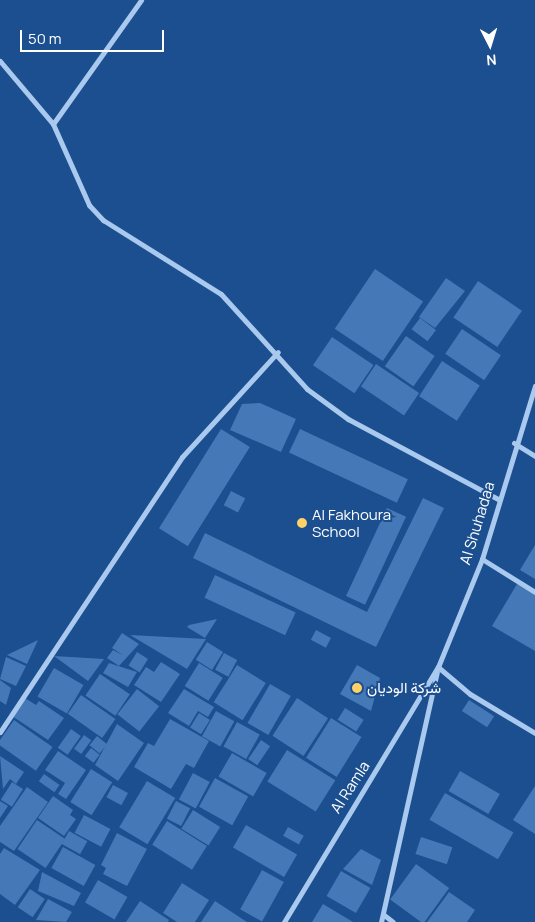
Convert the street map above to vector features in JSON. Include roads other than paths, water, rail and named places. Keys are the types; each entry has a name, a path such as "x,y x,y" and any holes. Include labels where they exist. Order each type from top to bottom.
{"street":[{"path":"53,124 141,0"},
{"path":"0,61 53,124 88,205 103,220 221,294 278,352 307,389 348,419 498,499"},
{"path":"0,732 182,457 278,352"},
{"name":"Al Shuhadaa","path":"438,667 482,560 514,443 535,386"},
{"path":"514,443 535,456"},
{"path":"482,560 535,592"},
{"path":"381,922 438,667 470,694 535,733"},
{"name":"Al Ramla","path":"284,922 438,667"},
{"path":"384,915 393,922"}],"place":[{"name":"Al Fakhoura School","path":"302,523"},
{"name":"شركة الوديان","path":"357,688"}]}
